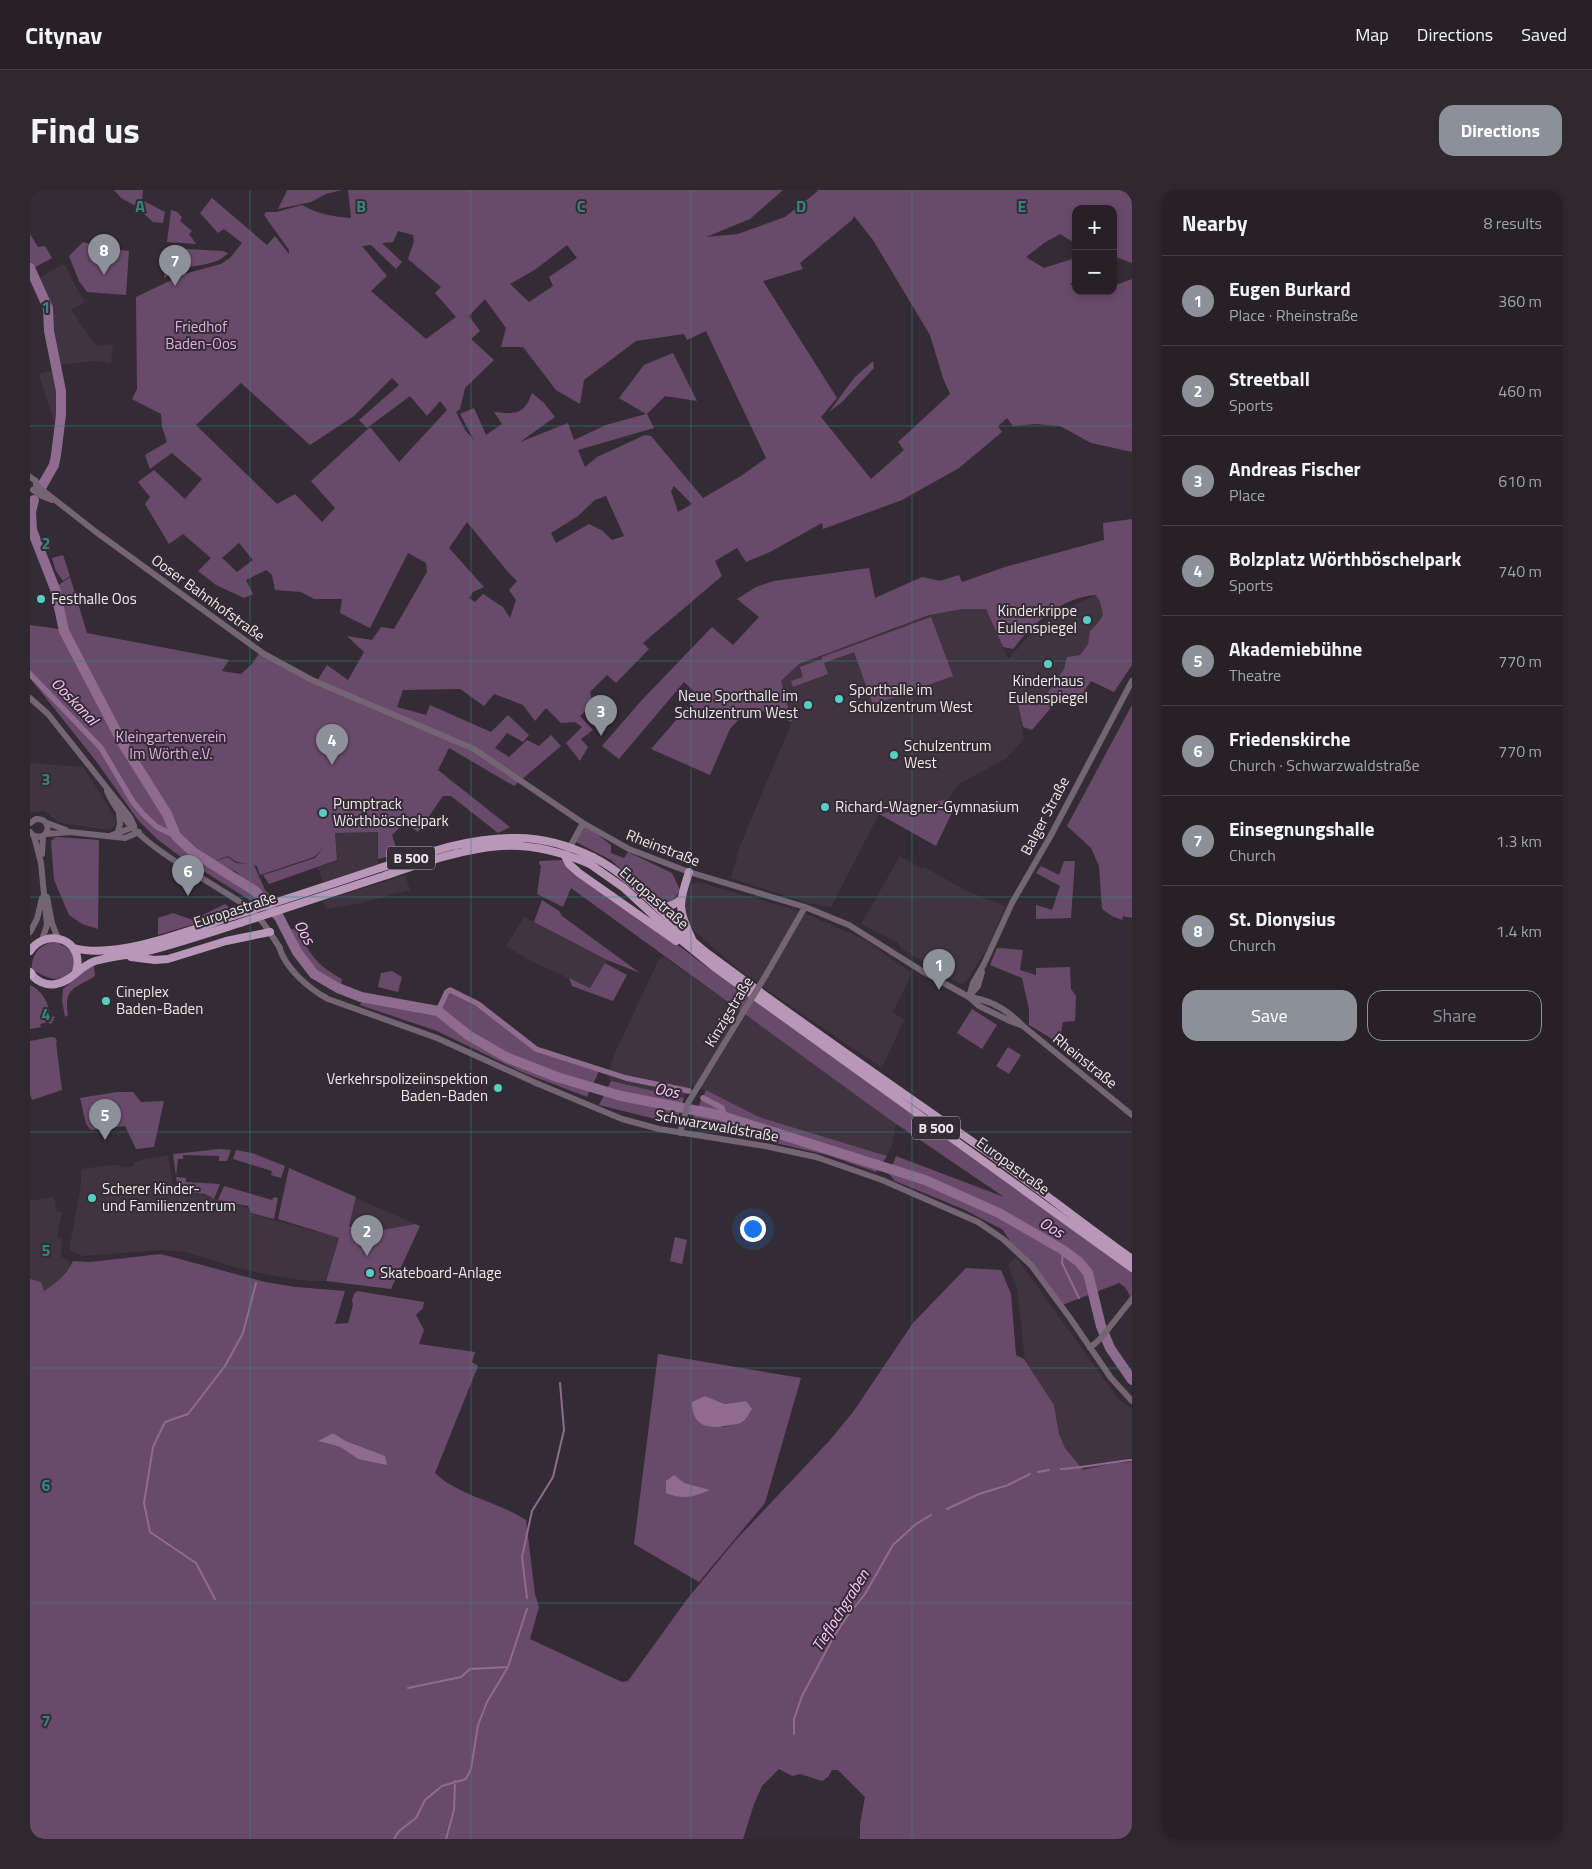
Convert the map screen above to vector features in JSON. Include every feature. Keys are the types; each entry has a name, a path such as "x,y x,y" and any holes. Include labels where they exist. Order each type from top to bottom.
{"main road":[{"name":"Europastraße","path":"74,948 101,950 167,938 424,854 457,845 487,839 514,838 541,840 568,846 591,860 622,874 709,955 987,1152 1130,1264"},
{"name":"Europastraße","path":"76,972 94,962 175,944 426,862 482,849 514,846 540,848 591,860 676,936 714,967 1130,1264"},
{"path":"565,856 569,864 579,873 714,967"},
{"path":"688,872 680,900 682,917 694,942"},
{"path":"653,902 668,907 680,900"},
{"path":"122,956 155,960 168,959 215,944 270,932"},
{"path":"30,951 42,940 58,939"},
{"name":"B 500","path":"58,939 74,948"},
{"path":"74,948 78,956 76,972"},
{"name":"B 500","path":"30,974 40,982 52,985 63,982 76,972"}],"street":[{"name":"Ooser Bahnhofstraße","path":"30,477 34,479 33,489 53,500 146,570 264,654 312,680 360,699"},
{"name":"Balger Straße","path":"969,997 973,984 1012,903 1050,837 1132,681"},
{"name":"Schwarzwaldstraße","path":"30,698 48,714 130,817 137,830"},
{"name":"Rheinstraße","path":"360,699 474,749 583,822 629,850 688,872 805,907 861,932 922,971 969,997 982,999 1010,1014 1022,1026 1132,1115"},
{"name":"Schwarzwaldstraße","path":"107,790 118,812 126,821 170,858 244,905 258,917 300,977 319,994 340,1005 437,1038 536,1083 622,1119 648,1127 765,1146 816,1157 904,1189 978,1222 1003,1239 1031,1265 1111,1378 1132,1401"},
{"path":"117,835 120,824 118,812"},
{"path":"30,824 33,820 39,818 70,832"},
{"path":"565,856 583,822"},
{"path":"47,823 48,829 42,850 45,885 52,923 58,939"},
{"path":"108,836 137,830"},
{"path":"42,940 46,925 41,863 32,834 45,835 70,832 125,838 137,830"},
{"path":"30,932 37,918 43,890"},
{"name":"Kinzigstraße","path":"680,1133 688,1103 805,907"},
{"path":"1130,1264 1132,1273"},
{"path":"1090,1348 1101,1338 1132,1299"}],"shaded area":[{"path":"61,265 66,266 85,302 71,310 96,346 113,344 111,363 95,361 59,365 53,319 47,298 38,279"},
{"path":"54,370 59,390 59,426 53,419 39,374"},
{"name":"Schulzentrum West","path":"1096,595 1103,615 1090,631 1088,644 1080,655 1067,657 1064,669 1042,701 1034,703 1017,700 1024,739 1005,759 959,784 948,799 879,814 831,907 808,903 731,878 740,846 792,722 781,681 799,664 929,615 963,609 986,609 1008,659 1036,628 1065,609"},
{"path":"30,763 83,767 115,819 114,827 110,830 73,825 58,822 45,811 30,812"},
{"path":"378,832 378,865 323,882 318,867 338,861 335,833"},
{"path":"900,856 967,891 1005,906 990,944 965,983 960,984 902,949 897,942 861,924"},
{"path":"405,875 411,893 409,890 361,903 326,909 323,901"},
{"path":"698,882 802,912 863,939 912,973 893,1012 904,1020 882,1068 760,985 731,963 690,927 685,914 686,896 692,884"},
{"path":"524,917 607,960 590,988 531,961 506,946"},
{"path":"664,957 896,1123 892,1145 887,1156 759,1117 706,1090 692,1085 684,1098 611,1081 607,1076 616,1051 659,959"},
{"path":"168,1155 173,1187 178,1187 179,1191 204,1195 247,1207 251,1214 339,1238 325,1281 309,1281 274,1276 241,1269 186,1252 163,1250 83,1256 69,1250 83,1169 102,1166 120,1165 121,1168 134,1166 134,1163 145,1159"},
{"path":"54,1197 56,1210 62,1212 57,1237 62,1239 61,1256 71,1263 68,1271 60,1280 45,1290 30,1286 30,1201"},
{"path":"356,1198 415,1224 356,1235 358,1230 349,1226"},
{"path":"1016,1257 1119,1400 1132,1409 1132,1462 1113,1463 1082,1470 1065,1448 1059,1434 1054,1405 1025,1360 1017,1289 1008,1265"},
{"path":"705,1396 725,1404 746,1401 752,1409 745,1420 740,1423 709,1427 699,1422 693,1410 692,1402"},
{"path":"333,1433 346,1441 385,1456 387,1465 358,1459 340,1447 318,1441"},
{"path":"674,1475 684,1483 710,1490 688,1497 666,1493 666,1481"}],"green space":[{"path":"114,190 143,190 142,200 165,212 163,223 153,222 144,214 147,212 121,198"},
{"path":"286,190 342,190 326,194 311,202 278,209"},
{"path":"348,190 783,190 750,219 706,237 738,234 785,217 818,191 816,190 1132,190 1132,263 1117,257 1117,205 1072,205 1072,242 1060,234 1044,243 1026,257 1044,268 1072,259 1072,283 1070,284 1072,285 1072,295 1117,295 1117,285 1132,279 1132,452 1091,443 1060,426 1035,424 1013,426 1007,418 998,426 1002,432 959,468 902,500 823,529 822,523 770,552 746,562 737,548 715,561 722,576 643,643 649,649 616,683 607,675 590,692 593,705 580,716 593,730 581,739 588,747 580,761 566,743 582,727 575,722 561,723 546,708 535,721 523,705 494,694 484,706 460,689 403,690 397,707 426,715 430,705 491,732 508,715 529,735 523,742 507,733 495,748 509,757 527,740 539,746 551,735 561,746 514,786 449,748 438,770 510,827 498,833 451,796 443,796 418,832 405,823 392,835 398,854 378,859 378,832 335,833 337,860 269,884 263,875 315,858 324,847 314,857 260,875 257,866 254,865 265,890 273,898 267,899 236,872 214,861 228,857 236,863 247,864 237,862 228,856 213,861 188,843 177,832 169,818 165,820 174,838 182,847 253,893 263,902 254,904 181,857 157,839 138,820 96,761 30,678 30,625 59,629 59,613 53,589 70,577 87,633 229,660 222,671 241,674 252,664 260,652 317,681 327,665 348,680 364,652 347,636 372,640 381,627 394,629 427,572 426,563 408,553 370,628 340,613 342,599 314,599 301,592 275,590 272,575 266,570 246,580 253,594 244,598 216,585 198,571 211,558 183,534 169,544 145,504 150,497 138,482 154,470 185,499 202,479 172,453 150,469 145,455 167,442 162,427 161,414 132,399 137,389 136,297 184,274 221,264 230,258 242,243 224,229 218,233 200,213 212,198 267,245 275,236 289,254 289,250 264,215 266,212 276,212 302,205 314,211 351,218","holes":["854,216 873,240 930,335 950,394 898,442 904,450 871,479 821,417 837,398 763,281 803,269 800,263 852,220","398,231 413,235 414,241 408,259 441,287 435,293 456,317 426,339 371,291 387,276 362,246 371,245 396,269 402,262 382,243 393,242","567,245 577,258 549,277 553,286 529,302 510,284 536,269","485,299 506,328 501,347 523,347 556,390 580,404 584,380 636,341 684,334 687,340 706,331 766,458 741,476 703,498 651,436 645,435 597,457 585,467 578,450 654,428 647,414 665,396 697,401 673,353 644,365 619,398 646,414 606,425 574,440 568,423 520,442 555,417 544,403 532,393 526,406 518,412 494,412 502,424 486,435 474,408 460,414 474,440 465,430 456,412 460,409 465,388 494,360 471,339 480,331 469,316","392,378 399,385 359,420 367,428 410,396 427,416 440,401 447,410 399,462 370,427 311,481 335,508 322,522 295,494 277,504 196,425 241,383 310,445 354,416","674,486 692,504 678,512 671,491","606,496 624,536 612,540 603,531 589,524 556,543 551,533 578,516 595,500","467,522 517,581 509,590 516,600 510,618 503,607 483,594 475,602 469,598 473,592 484,587 449,548","239,543 253,560 237,572 222,558"]},
{"path":"171,210 177,212 182,217 180,221 192,231 189,234 196,244 167,242"},
{"path":"30,234 38,247 45,246 52,258 32,269 30,266"},
{"path":"83,242 104,248 129,251 126,295 87,292 79,281 69,256"},
{"path":"168,248 223,251 228,253 218,260 182,269 164,278"},
{"path":"873,361 874,368 842,402 829,412 854,378"},
{"path":"1132,519 1132,665 1114,692 1091,681 1076,703 1061,696 1032,730 1023,727 1017,700 1034,703 1042,701 1064,669 1067,657 1080,655 1088,644 1090,631 1103,615 1096,595 1072,601 1049,613 1013,649 1003,647 986,609 963,609 929,615 799,664 781,681 792,722 767,712 749,708 730,729 710,775 651,749 698,695 684,682 619,759 602,746 641,701 712,627 733,645 759,617 737,599 756,587 774,581 869,568 875,598 922,577 940,581 959,575 962,582 1005,567 1104,540 1103,523"},
{"path":"63,555 70,576 63,581 56,571 52,558"},
{"path":"931,617 953,676 873,705 854,652 824,663 828,674 793,687 791,681 803,677 800,667"},
{"path":"1132,705 1132,918 1123,916 1122,920 1102,909 1099,866 1091,848 1067,826"},
{"path":"948,799 956,804 936,846 879,814"},
{"path":"583,823 611,845 611,853 624,858 628,852 672,873 680,890 670,905 656,902 611,860 574,841"},
{"path":"56,837 99,840 98,929 82,924 69,915 54,880 51,841"},
{"path":"539,861 566,861 711,970 1132,1272 1132,1299 1125,1287 1119,1283 1060,1306 1015,1249 1003,1230 963,1209 895,1181 889,1174 896,1156 1004,1197 889,1119 571,888 563,907 537,894 541,866"},
{"path":"1064,861 1075,861 1071,918 1036,919 1036,905 1052,910 1060,886 1036,873 1041,866 1059,875"},
{"path":"542,900 640,973 607,960 534,922"},
{"path":"225,904 232,910 227,912 227,914 158,935 158,918 173,913 193,920"},
{"path":"296,928 314,958 326,969 342,979 341,985 315,969 307,961 290,930"},
{"path":"49,943 58,943 75,952 74,968 69,974 59,979 49,978 32,970 36,953 41,947"},
{"path":"997,948 1023,950 1020,970 1036,975 1036,968 1070,967 1071,989 1076,996 1075,1021 1063,1022 1059,1043 1029,1025 1029,1009 1022,978 990,965"},
{"path":"605,963 627,975 613,1001 572,986 569,978 590,988"},
{"path":"94,966 95,976 77,986 70,994 67,1006 68,1015 65,1017 62,1000 63,989 82,973"},
{"path":"392,971 402,977 398,992 378,987 381,973"},
{"path":"30,985 45,998 51,1017 55,1016 52,1023 40,1024 41,1027 30,1029"},
{"path":"450,993 481,1009 535,1050 599,1071 587,1097 522,1072 437,1031 360,1005 362,999 439,1014"},
{"path":"972,1009 997,1025 982,1049 957,1033"},
{"path":"51,1037 56,1038 62,1090 32,1100 30,1094 30,1041"},
{"path":"1008,1047 1021,1055 1009,1074 996,1066"},
{"path":"611,1081 684,1098 677,1120 667,1122 599,1105"},
{"path":"706,1090 759,1117 887,1156 876,1172 827,1155 767,1141 699,1130 691,1122"},
{"path":"117,1092 133,1092 141,1102 164,1101 154,1147 136,1149 125,1126 91,1130 86,1124 80,1098"},
{"path":"220,1149 231,1150 227,1161 219,1161 219,1156 183,1155 183,1159 178,1159 176,1176 173,1154"},
{"path":"236,1150 252,1153 285,1166 281,1178 271,1175 272,1171 233,1159"},
{"path":"289,1168 356,1197 349,1226 358,1230 356,1235 415,1224 420,1226 391,1289 326,1281 339,1238 278,1219"},
{"path":"176,1177 186,1178 186,1182 220,1184 214,1199 205,1194 179,1191"},
{"path":"224,1186 272,1200 274,1197 278,1198 274,1219 251,1213 248,1206 218,1200"},
{"path":"675,1237 687,1240 682,1264 670,1261"},
{"path":"161,1254 265,1282 296,1287 345,1291 335,1324 348,1323 353,1305 352,1300 357,1291 424,1302 423,1308 416,1315 424,1330 419,1344 475,1352 472,1362 478,1366 435,1473 444,1481 466,1493 503,1508 526,1520 535,1594 539,1607 530,1639 622,1682 628,1681 688,1598 734,1542 830,1440 853,1412 913,1323 966,1268 1001,1270 1011,1294 1016,1355 1024,1359 1054,1405 1059,1434 1065,1448 1083,1470 1113,1463 1132,1462 1132,1839 860,1839 860,1824 865,1797 838,1770 832,1770 828,1777 822,1781 800,1774 792,1776 779,1769 762,1786 743,1839 30,1839 30,1279 41,1282 44,1291 64,1275 73,1261 90,1262","holes":["333,1433 346,1441 384,1456 358,1459 340,1447 319,1441"]},
{"path":"658,1354 801,1378 765,1503 699,1582 634,1544","holes":["705,1396 725,1404 746,1401 742,1422 724,1427 709,1427"]}],"waterway":[{"path":"30,268 48,308 49,331 61,391 61,415 56,455 54,465 42,486"},
{"name":"Oos","path":"34,500 31,512 32,530 55,589 64,631 123,744 167,814 176,836 193,852 255,891 279,917 297,952 314,974 338,988 361,997 438,1011 468,1035 506,1057 557,1077 621,1096 719,1115 925,1180 999,1213 1063,1250 1079,1262 1088,1273 1101,1326 1110,1348 1132,1380"},
{"name":"Ooskanal","path":"30,674 101,748 133,802 143,814 157,827 176,836"},
{"path":"438,1011 447,992 450,990 478,1004 536,1049 626,1078 689,1091"},
{"path":"703,1098 722,1108 725,1118"},
{"name":"Tieflochgraben","path":"1063,1250 1062,1263 1079,1298"},
{"path":"215,1599 196,1563 150,1532 144,1503 153,1447 165,1422 188,1414 225,1366 243,1333 256,1283"},
{"path":"527,1598 522,1557 532,1511 553,1477 564,1430 560,1383"},
{"name":"Tieflochgraben","path":"1061,1469 1132,1460"},
{"name":"Tieflochgraben","path":"1038,1472 1049,1470"},
{"name":"Tieflochgraben","path":"947,1509 979,1494 1008,1485 1030,1474"},
{"name":"Tieflochgraben","path":"794,1734 794,1719 802,1696 833,1638 865,1594 893,1545 916,1524 931,1515"},
{"path":"394,1839 399,1831 416,1818 425,1800 442,1786 466,1779 471,1769 478,1725 487,1702 508,1667 527,1609"},
{"path":"408,1688 461,1677 470,1669 508,1667"},
{"path":"446,1839 454,1810 455,1781"}],"place":[{"name":"St. Dionysius","path":"104,275"},
{"name":"Einsegnungshalle","path":"175,286"},
{"name":"Festhalle Oos","path":"41,599"},
{"name":"Kinderkrippe Eulenspiegel","path":"1087,620"},
{"name":"Kinderhaus Eulenspiegel","path":"1048,664"},
{"name":"Sporthalle im Schulzentrum West","path":"839,699"},
{"name":"Neue Sporthalle im Schulzentrum West","path":"808,705"},
{"name":"Andreas Fischer","path":"601,736"},
{"name":"Schulzentrum West","path":"894,755"},
{"name":"Bolzplatz Wörthböschelpark","path":"332,765"},
{"name":"Richard-Wagner-Gymnasium","path":"825,807"},
{"name":"Pumptrack Wörthböschelpark","path":"323,813"},
{"name":"Friedenskirche","path":"188,896"},
{"name":"Eugen Burkard","path":"939,990"},
{"name":"Cineplex Baden-Baden","path":"106,1001"},
{"name":"Verkehrspolizeiinspektion Baden-Baden","path":"498,1088"},
{"name":"Akademiebühne","path":"105,1140"},
{"name":"Scherer Kinder- und Familienzentrum","path":"92,1198"},
{"name":"Streetball","path":"367,1256"},
{"name":"Skateboard-Anlage","path":"370,1273"}],"park label":[{"name":"Friedhof Baden-Oos","path":"201,336"},
{"name":"Kleingartenverein Im Wörth e.V.","path":"171,746"}]}
